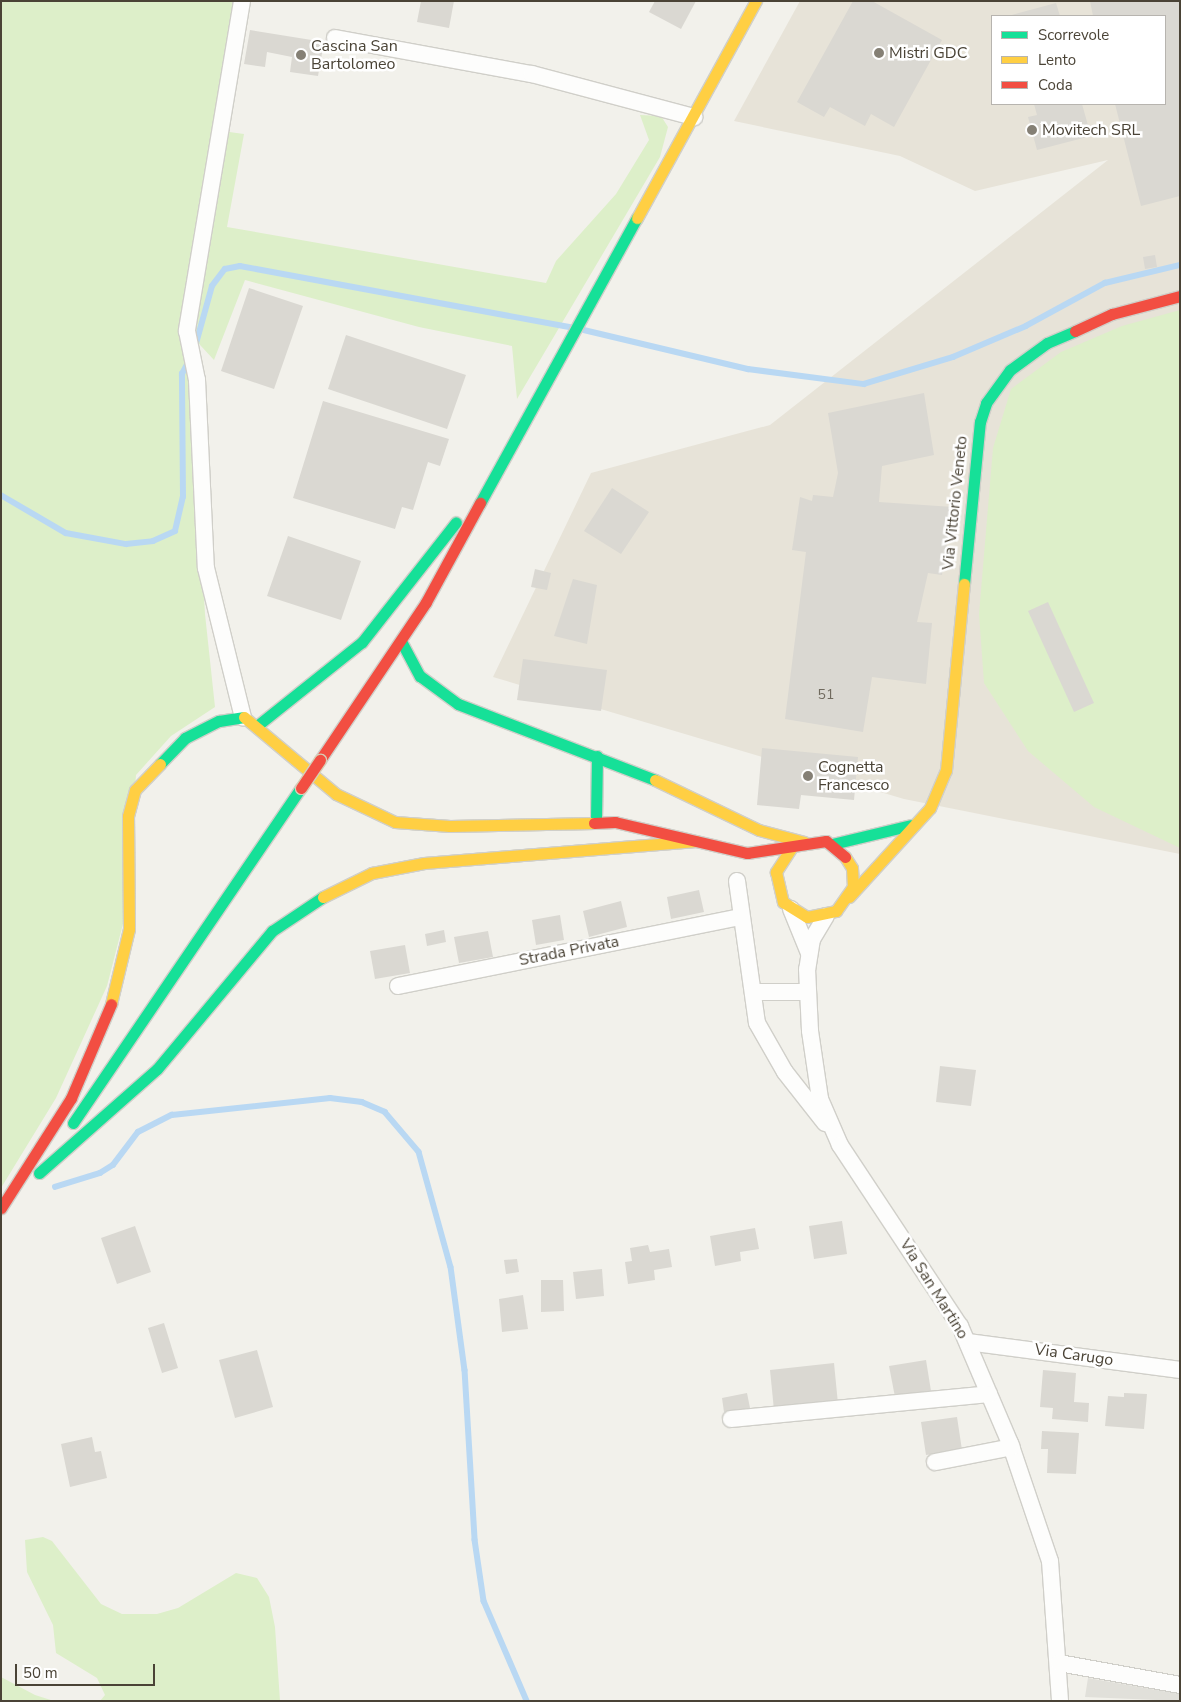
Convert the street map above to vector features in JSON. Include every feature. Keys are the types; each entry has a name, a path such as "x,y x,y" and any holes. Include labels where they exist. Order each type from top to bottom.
{"main road":[{"path":"7,1221 401,641 593,304 756,1"},
{"name":"Via Vittorio Veneto","path":"912,824 935,800 946,770 980,422 986,403 1010,370 1047,343 1121,311 1180,296"},
{"path":"258,725 278,705 338,664 374,628 457,520 554,374"},
{"path":"401,641 420,676 450,700 597,756 759,830 804,842 832,844 912,824"},
{"path":"1,1208 71,1098 117,990 129,929 128,816 135,790 185,738 220,721 243,717 258,725 327,787 382,818 437,826 596,820 646,827 735,851 792,847 804,842"},
{"path":"596,820 597,756"},
{"path":"735,851 756,866 776,886 791,910 807,917 826,916 848,897 912,824"},
{"path":"39,1173 157,1069 272,932 302,906 342,884 416,864 696,841"},
{"path":"832,844 852,868 848,897"},
{"path":"776,886 779,863 792,847"}],"street":[{"path":"242,1 189,339 197,380 206,568 243,717"},
{"path":"335,38 532,74 694,117"},
{"path":"737,881 740,917 758,1023 780,1064 835,1134"},
{"name":"Via San Martino","path":"791,910 809,953"},
{"name":"Via San Martino","path":"826,916 809,953 807,992 814,1073 835,1134 968,1342 1012,1447 1050,1561 1059,1662 1060,1701"},
{"name":"Strada Privata","path":"398,986 740,917"},
{"path":"754,992 807,992"},
{"name":"Via Carugo","path":"968,1342 1180,1370"},
{"path":"731,1419 989,1394"},
{"path":"935,1462 1012,1447"},
{"path":"1059,1662 1180,1685"}],"shaded area":[{"path":"800,1 1180,1 1180,854 904,799 493,677 591,473 770,425 1108,160 975,191 900,156 734,121"},
{"path":"1088,1678 1180,1694 1180,1701 1085,1697"}],"green space":[{"path":"1,1 238,1 222,131 244,134 227,227 546,283 556,261 616,194 649,140 640,115 661,116 668,127 660,157 517,399 512,346 419,327 245,280 214,360 188,332 205,614 215,707 171,736 136,775 125,916 107,986 56,1098 1,1188"},
{"path":"1180,310 1180,848 1094,807 1028,751 984,683 979,614 993,448 1011,389 1061,352 1122,326"},
{"path":"43,1537 52,1541 101,1604 122,1614 157,1614 178,1608 236,1573 257,1578 269,1597 275,1627 280,1701 100,1701 105,1695 97,1678 56,1653 53,1625 27,1572 25,1540"},
{"path":"1,1677 35,1695 54,1701 1,1701"}],"building":[{"path":"421,1 454,1 449,28 417,22"},
{"path":"655,1 696,1 681,29 649,12"},
{"name":"Mistri GDC","path":"853,1 872,1 942,40 894,127 871,114 865,126 830,107 824,117 797,102"},
{"path":"1090,1 1180,1 1180,196 1141,206 1115,105 1166,105 1166,15 1093,15"},
{"path":"1056,3 1060,15 1012,15"},
{"name":"Cascina San Bartolomeo","path":"250,30 324,42 318,76 290,72 292,57 267,52 265,67 244,64"},
{"path":"1034,105 1082,105 1091,136 1037,150 1028,117 1037,115"},
{"path":"1155,255 1157,267 1145,269 1143,257"},
{"path":"249,288 303,306 274,389 221,371"},
{"path":"346,335 466,375 447,429 328,389"},
{"path":"924,393 934,455 882,466 879,502 953,507 942,575 928,573 917,622 932,623 926,684 872,677 863,732 785,719 806,552 792,550 800,497 812,501 813,495 833,497 838,473 828,413"},
{"path":"323,401 449,439 440,466 428,462 413,510 402,507 395,529 293,498"},
{"path":"612,488 649,512 621,554 584,531"},
{"path":"288,536 361,561 341,620 267,596"},
{"path":"535,569 551,573 547,590 531,587"},
{"path":"573,579 597,585 587,644 554,636"},
{"path":"1048,602 1094,703 1074,712 1028,611"},
{"path":"523,659 607,670 601,711 517,700"},
{"name":"Cognetta Francesco","path":"762,748 858,757 854,800 801,795 799,809 757,805"},
{"path":"699,890 704,912 671,919 667,897"},
{"path":"621,901 627,927 589,937 583,911"},
{"path":"560,915 564,940 536,945 532,920"},
{"path":"444,930 446,942 427,946 425,934"},
{"path":"488,931 493,957 459,963 454,937"},
{"path":"405,945 410,973 375,979 370,951"},
{"path":"940,1066 976,1070 971,1106 936,1102"},
{"path":"842,1221 847,1254 814,1259 809,1226"},
{"path":"135,1226 151,1272 117,1284 101,1238"},
{"path":"755,1228 759,1249 740,1252 741,1261 715,1266 710,1236"},
{"path":"648,1245 650,1252 669,1249 672,1267 654,1270 655,1280 628,1284 625,1262 632,1261 630,1248"},
{"path":"517,1259 519,1272 506,1274 504,1260"},
{"path":"602,1269 604,1296 576,1299 573,1272"},
{"path":"541,1280 563,1280 564,1311 541,1312"},
{"path":"523,1295 528,1329 502,1332 499,1299"},
{"path":"164,1323 178,1368 162,1373 148,1328"},
{"path":"257,1350 273,1407 235,1418 219,1360"},
{"path":"926,1360 931,1391 895,1397 889,1366"},
{"path":"834,1363 838,1404 774,1410 770,1370"},
{"path":"1043,1370 1076,1373 1074,1402 1089,1403 1088,1422 1052,1419 1053,1408 1040,1407"},
{"path":"747,1393 750,1408 724,1412 722,1398"},
{"path":"1124,1393 1147,1394 1144,1429 1105,1426 1108,1396 1124,1397"},
{"path":"957,1417 962,1450 926,1455 921,1422"},
{"path":"1042,1431 1079,1433 1076,1474 1047,1473 1048,1449 1041,1449"},
{"path":"92,1437 95,1452 101,1451 107,1478 70,1487 61,1444"}],"waterway":[{"path":"584,330 748,369 864,384 953,357 1026,326 1105,283 1180,265"},
{"path":"194,351 212,286 225,269 240,266 570,327"},
{"path":"1,495 66,533 126,544 153,541 175,531 183,497 182,374 189,361"},
{"path":"55,1187 100,1173 113,1165 138,1132 172,1115 330,1098 362,1102 385,1112 419,1152 451,1267 465,1370 475,1540 484,1601 527,1701"}],"traffic: fast":[{"path":"480,503 637,218"},
{"path":"964,584 980,422 986,403 1010,370 1047,343 1075,331"},
{"path":"258,725 362,642 456,522"},
{"path":"401,641 420,676 458,704 655,780"},
{"path":"160,764 185,738 219,721 243,717"},
{"path":"596,820 597,756"},
{"path":"73,1123 301,788"},
{"path":"832,844 911,825"},
{"path":"39,1173 157,1069 272,931 323,897"}],"traffic: slow":[{"path":"637,218 756,1"},
{"path":"849,897 930,808 946,770 964,584"},
{"path":"244,717 336,794 395,822 450,826 594,823"},
{"path":"111,1004 129,929 128,816 135,790 160,764"},
{"path":"655,780 759,830 804,842"},
{"path":"323,897 372,873 424,863 696,841"},
{"path":"792,847 776,872 783,902 807,917 836,911 853,887 852,868 845,857"}],"traffic: jam":[{"path":"1075,331 1112,314 1180,296"},
{"path":"320,760 426,602 480,503"},
{"path":"301,788 320,760"},
{"path":"594,823 615,822 747,853 826,841 845,857"},
{"path":"1,1208 71,1098 111,1004"}],"place":[{"name":"Mistri GDC","path":"879,53"},
{"name":"Cascina San Bartolomeo","path":"301,55"},
{"name":"Movitech SRL","path":"1032,130"},
{"name":"Cognetta Francesco","path":"808,776"}]}
